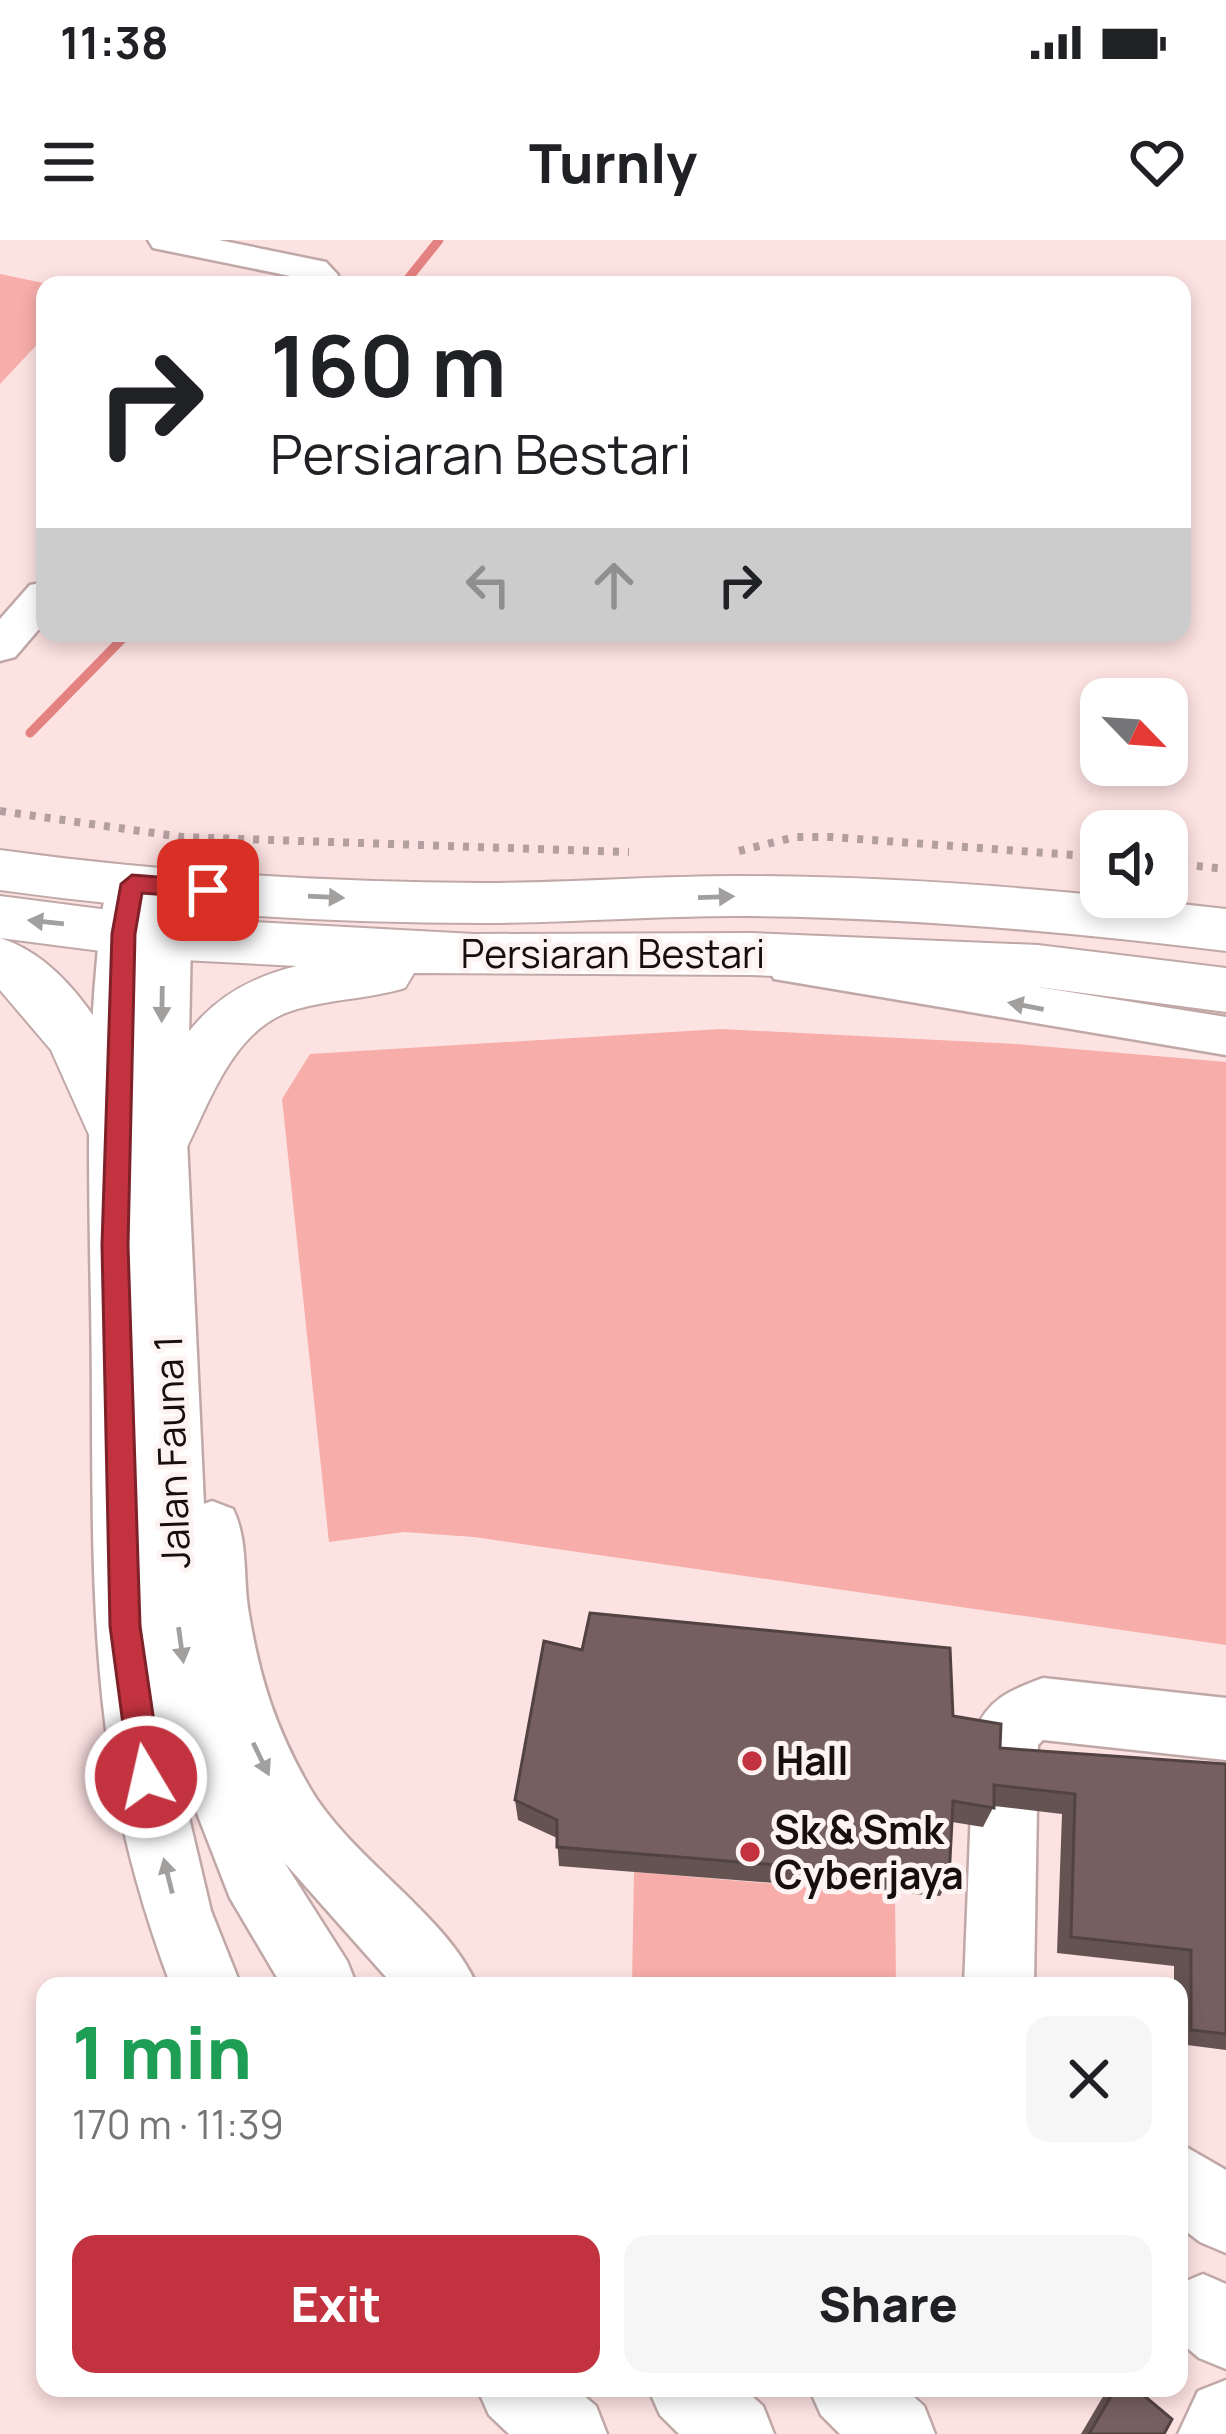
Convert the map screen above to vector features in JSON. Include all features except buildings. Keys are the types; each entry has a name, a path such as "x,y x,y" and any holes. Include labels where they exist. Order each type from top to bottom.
{"main road":[{"name":"Persiaran Bestari","path":"0,870 146,911 474,955 751,954 1084,971 1226,989"},
{"name":"Persiaran Bestari","path":"0,917 371,900 550,902 734,896 902,901 1226,930"},
{"path":"1084,971 1095,940 1137,919"},
{"path":"0,959 26,977 73,1037 110,1106 138,1135 235,1022 265,998 474,955"}],"street":[{"path":"166,240 313,270 319,276"},
{"path":"0,647 36,605"},
{"name":"Jalan Fauna 1","path":"146,911 125,1626 153,1816 172,1893 203,1977"},
{"path":"751,954 822,974 1226,1036"},
{"path":"1084,971 1103,1006 1141,1025"},
{"name":"Jalan Fauna 1","path":"199,1064 188,1115 194,1268 216,1602 231,1693 289,1816 357,1898 433,1977"},
{"name":"Jalan Fauna 1","path":"138,1135 187,1689 254,1874 317,1977"},
{"path":"999,1977 1006,1733 1020,1718 1043,1709 1226,1729"},
{"path":"1188,2187 1226,2216"},
{"path":"526,2397 568,2434"},
{"path":"696,2397 734,2434"},
{"path":"857,2397 896,2434"},
{"path":"1217,2434 1226,2419"}],"path":[{"path":"0,812 182,837 647,852"},
{"path":"726,854 795,836 1080,856"},
{"path":"1188,864 1226,869"}],"shaded area":[{"path":"0,274 36,281 36,346 0,384"},
{"path":"721,1029 1016,1044 1226,1062 1226,1645 474,1537 404,1532 329,1542 282,1099 310,1054"},
{"path":"634,1872 895,1894 896,1977 632,1977"}],"waterway":[{"path":"410,276 439,240"},
{"path":"30,733 119,642"}],"place":[{"name":"Hall","path":"752,1761"},
{"name":"Sk & Smk Cyberjaya","path":"750,1852"}],"route":[{"path":"146,1777 125,1626 115,1245 123,934 132,884 208,890"}]}
